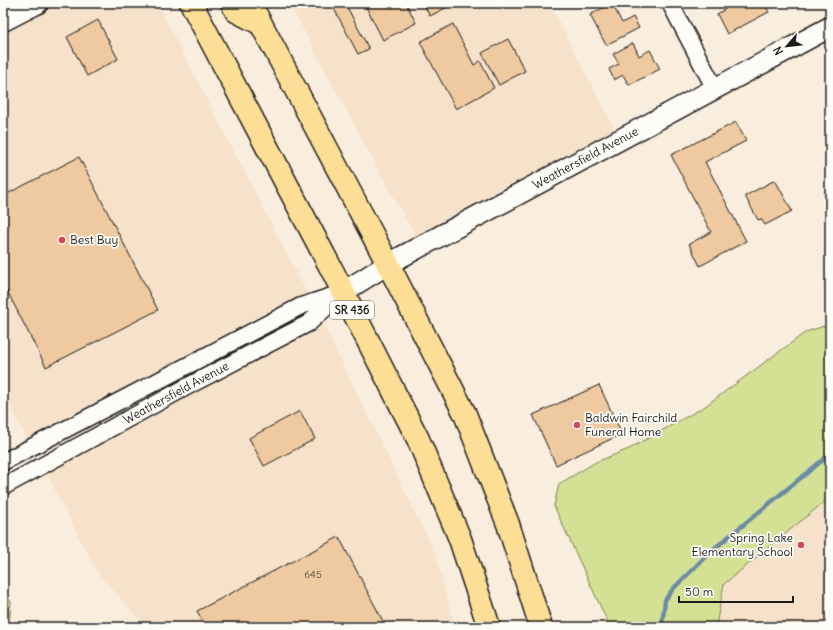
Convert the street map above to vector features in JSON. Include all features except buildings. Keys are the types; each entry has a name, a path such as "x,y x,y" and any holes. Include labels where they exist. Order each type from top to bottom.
{"main road":[{"name":"SR 436","path":"191,3 343,292 418,439 460,539 489,627"},
{"path":"232,3 236,10 262,24"},
{"path":"250,3 388,264 465,414 508,524 541,627"}],"street":[{"path":"3,21 38,3"},
{"path":"670,3 716,89"},
{"name":"Weathersfield Avenue","path":"3,487 192,384 309,323 343,292 388,264 830,27"},
{"name":"Weathersfield Avenue","path":"3,462 301,306 343,292"}],"shaded area":[{"path":"54,3 157,3 308,295 28,440 3,392 3,30"},
{"path":"289,3 549,3 617,133 418,239 396,202"},
{"path":"322,322 436,555 455,627 146,627 97,572 46,473"},
{"name":"Spring Lake Elementary School","path":"830,497 830,627 717,627 716,625 724,584"}],"green space":[{"path":"830,324 830,497 724,584 716,625 717,627 610,627 554,506 559,484 596,462 629,449 704,407 806,332"},
{"path":"3,591 11,602 9,627 3,627"}],"waterway":[{"path":"662,627 665,600 673,589 710,552 830,454"}],"place":[{"name":"Best Buy","path":"62,240"},
{"name":"Baldwin Fairchild Funeral Home","path":"577,425"},
{"name":"Spring Lake Elementary School","path":"801,545"}]}
